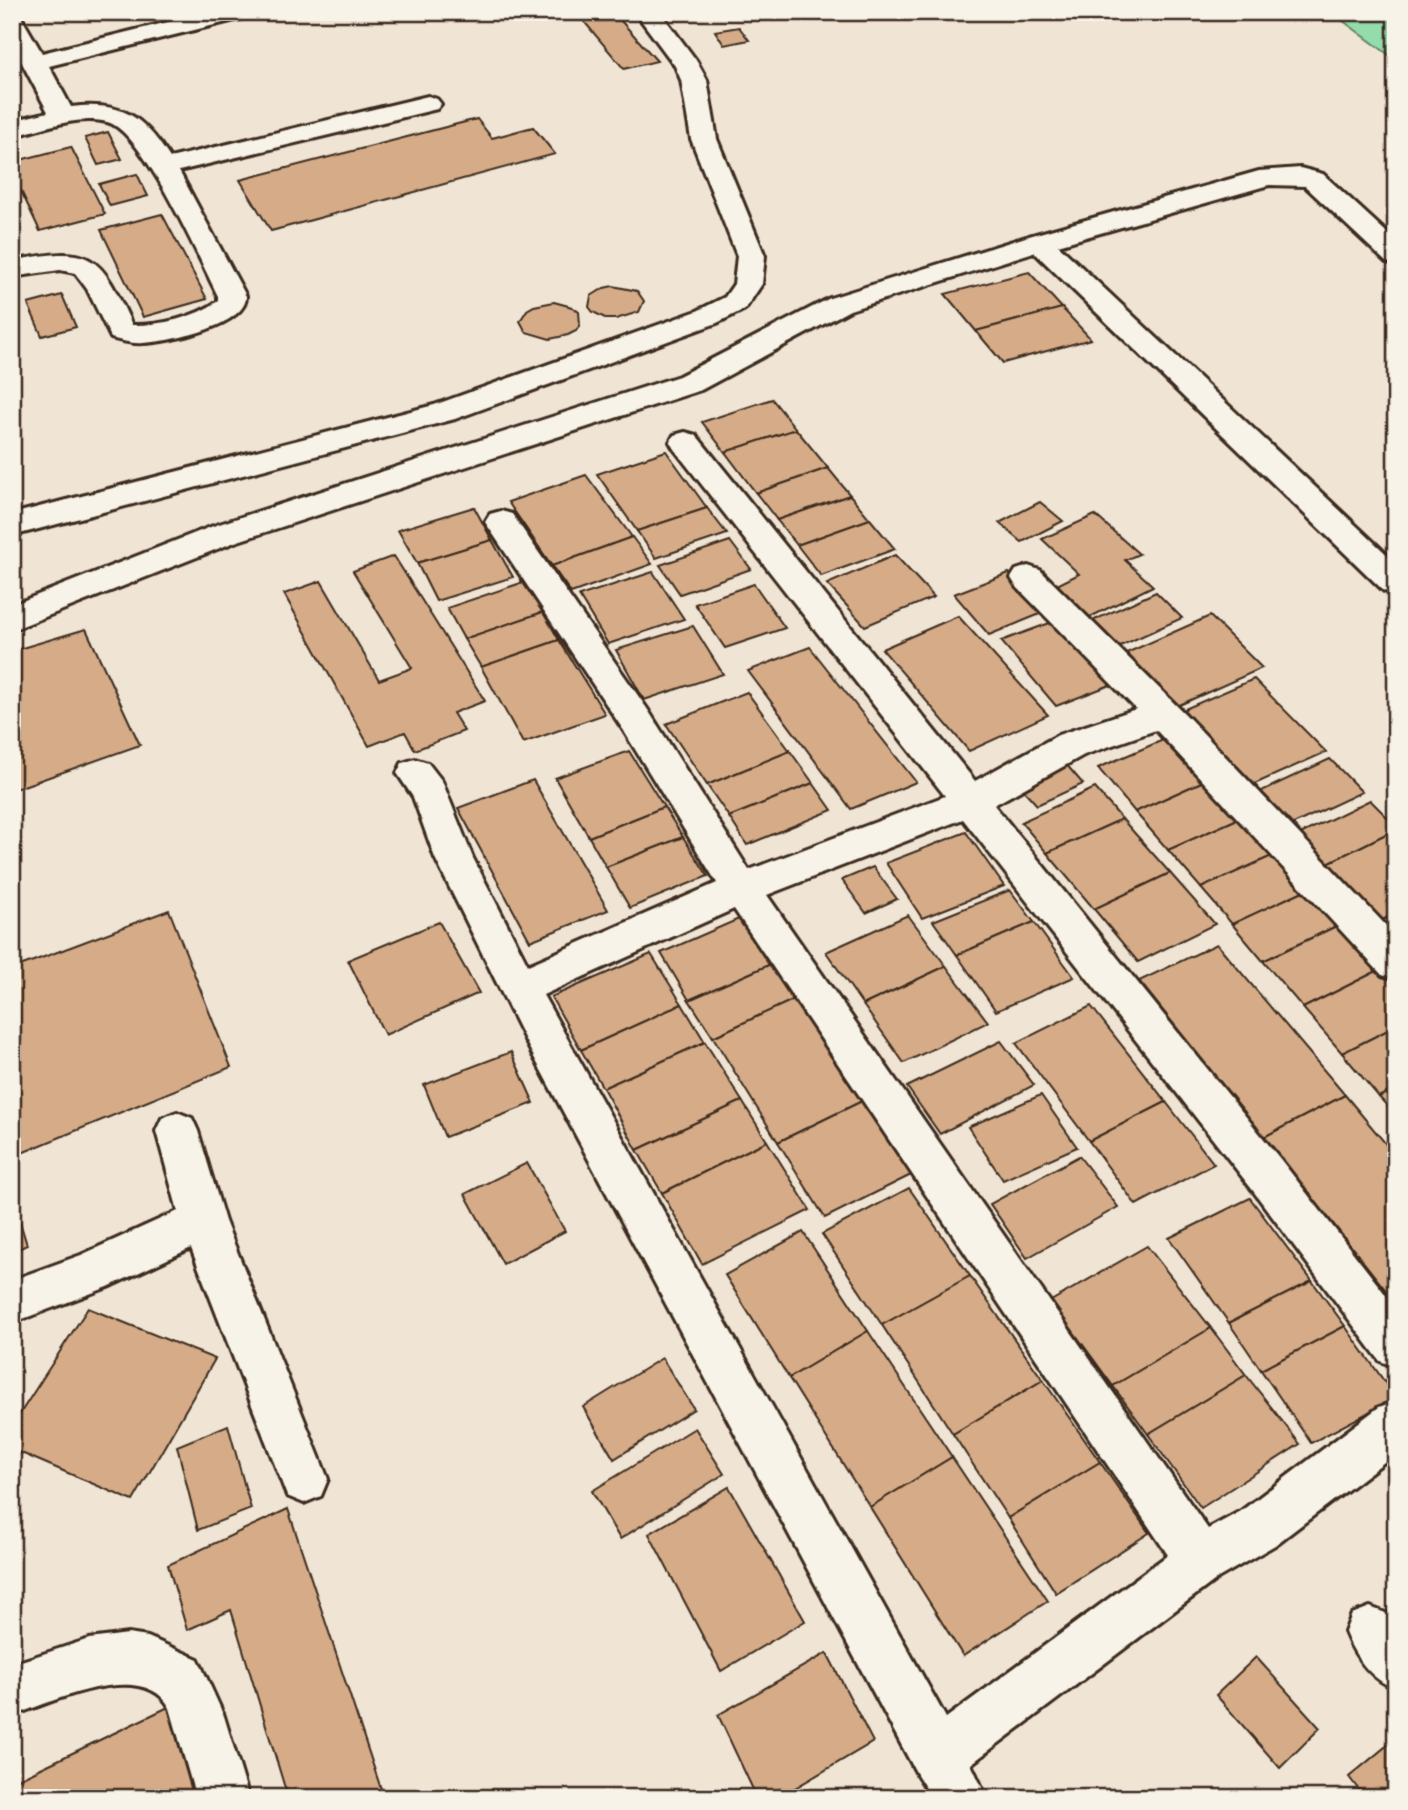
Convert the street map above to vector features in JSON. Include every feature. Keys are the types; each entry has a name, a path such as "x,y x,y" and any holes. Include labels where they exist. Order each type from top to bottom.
{"street":[{"path":"33,63 239,12"},
{"path":"12,525 444,412 707,317 735,303 748,284 751,256 704,139 694,80 682,56 647,12"},
{"path":"12,20 63,117"},
{"path":"164,167 428,104"},
{"path":"12,129 63,117 107,115 121,118 131,124 164,167 232,296 232,304 223,313 172,329 129,335 121,332 93,273 85,264 72,260 54,260 12,269"},
{"path":"12,618 224,534 690,383 840,304 1039,242 1284,175 1300,176 1324,187 1396,256"},
{"path":"1039,242 1396,583"},
{"path":"685,442 1266,1174 1396,1345"},
{"path":"501,522 635,719 741,889 1201,1562"},
{"path":"1028,578 1162,714 1396,963"},
{"path":"519,986 741,889 970,802 1071,746 1162,714"},
{"path":"415,773 429,791 454,858 541,1032 949,1778 1201,1562 1258,1528 1396,1424"},
{"path":"177,1131 203,1220 304,1479"},
{"path":"12,1302 92,1272 203,1220"},
{"path":"12,1690 103,1662 134,1658 180,1676 194,1706 223,1798"}],"green space":[{"path":"1331,12 1396,12 1396,60"}],"building":[{"path":"576,12 613,12 657,61 624,69"},
{"path":"739,27 749,40 724,45 715,31"},
{"path":"477,119 492,138 533,127 555,154 271,231 240,180"},
{"path":"108,132 122,159 98,165 85,138"},
{"path":"71,147 105,214 40,231 12,172 12,162"},
{"path":"137,174 148,196 110,206 99,184"},
{"path":"162,214 207,299 143,317 101,230"},
{"path":"1029,272 1062,308 976,331 945,294"},
{"path":"613,286 637,291 644,301 639,312 607,319 593,312 589,307 591,296"},
{"path":"62,295 76,327 42,336 28,304"},
{"path":"554,302 579,312 580,325 576,331 550,339 526,332 520,321 527,310"},
{"path":"1062,308 1091,339 1003,363 976,331"},
{"path":"772,399 796,429 725,452 702,422"},
{"path":"796,429 828,468 756,493 725,452"},
{"path":"666,451 707,508 637,531 597,474"},
{"path":"828,468 850,495 777,520 756,493"},
{"path":"586,475 632,537 552,566 508,502"},
{"path":"850,495 870,519 797,545 777,520"},
{"path":"1040,502 1063,521 1022,542 999,523"},
{"path":"474,507 492,540 417,563 398,530"},
{"path":"707,508 727,534 656,558 637,531"},
{"path":"1095,515 1139,554 1125,560 1153,586 1082,621 1049,589 1079,574 1042,539"},
{"path":"870,519 895,549 821,576 797,545"},
{"path":"632,537 652,564 571,593 552,566"},
{"path":"492,540 513,577 436,601 417,563"},
{"path":"730,541 751,569 680,594 660,565"},
{"path":"895,555 934,597 865,626 827,584"},
{"path":"394,556 485,701 453,713 464,731 415,750 405,732 369,746 284,594 321,581 379,680 412,668 353,571"},
{"path":"653,572 684,619 608,644 579,596"},
{"path":"1009,573 1045,612 989,635 954,594"},
{"path":"524,582 543,612 464,639 447,608"},
{"path":"754,584 785,628 725,648 695,604"},
{"path":"1156,592 1182,618 1118,647 1092,621"},
{"path":"543,612 559,640 481,667 464,639"},
{"path":"958,616 1048,715 969,751 882,649"},
{"path":"1210,616 1262,668 1175,707 1124,654"},
{"path":"1058,620 1113,684 1056,706 1001,641"},
{"path":"693,626 723,674 644,700 616,650"},
{"path":"86,629 140,745 12,790 12,651"},
{"path":"559,640 605,714 523,743 481,667"},
{"path":"810,647 916,782 851,809 748,671"},
{"path":"1254,679 1326,752 1250,786 1180,711"},
{"path":"747,692 790,751 707,785 666,724"},
{"path":"1177,734 1215,776 1135,812 1098,768"},
{"path":"629,751 664,807 589,837 555,778"},
{"path":"790,751 813,783 729,817 707,785"},
{"path":"1330,759 1362,792 1285,828 1253,795"},
{"path":"1066,764 1083,784 1037,805 1019,785"},
{"path":"1215,776 1249,814 1168,850 1135,812"},
{"path":"533,780 608,910 530,941 458,808"},
{"path":"813,783 832,810 747,845 729,817"},
{"path":"1095,788 1122,819 1047,853 1021,822"},
{"path":"1370,800 1396,829 1322,866 1294,837"},
{"path":"664,807 683,837 606,867 589,837"},
{"path":"1249,814 1283,851 1201,888 1168,850"},
{"path":"1122,819 1170,873 1094,909 1047,853"},
{"path":"1396,829 1396,913 1377,923 1322,866"},
{"path":"966,832 1004,886 922,918 886,863"},
{"path":"683,837 708,876 630,908 606,867"},
{"path":"1283,851 1314,886 1232,924 1201,888"},
{"path":"873,867 897,899 866,913 842,880"},
{"path":"1170,873 1215,924 1138,962 1094,909"},
{"path":"1314,886 1347,921 1263,961 1232,924"},
{"path":"1010,890 1034,922 957,955 933,921"},
{"path":"169,910 231,1067 12,1157 12,969"},
{"path":"1396,913 1396,943 1377,923"},
{"path":"908,915 946,966 863,1005 826,952"},
{"path":"741,918 771,964 689,1000 661,953"},
{"path":"1347,921 1387,966 1303,1008 1263,961"},
{"path":"439,922 479,993 385,1035 348,960"},
{"path":"1034,922 1074,977 996,1011 957,955"},
{"path":"1217,944 1345,1095 1264,1137 1139,981"},
{"path":"651,954 682,1004 581,1050 551,997"},
{"path":"771,964 795,999 713,1037 689,1000"},
{"path":"946,966 988,1022 904,1063 863,1005"},
{"path":"1387,966 1396,976 1396,1026 1342,1053 1303,1008"},
{"path":"795,999 862,1101 778,1142 713,1037"},
{"path":"682,1004 705,1042 603,1088 581,1050"},
{"path":"1091,1006 1166,1102 1089,1141 1016,1043"},
{"path":"1396,1026 1396,1088 1379,1097 1342,1053"},
{"path":"1001,1041 1034,1085 940,1134 907,1087"},
{"path":"705,1042 742,1101 637,1150 603,1088"},
{"path":"511,1052 534,1103 445,1137 424,1085"},
{"path":"1396,1088 1396,1116 1379,1097"},
{"path":"1041,1095 1077,1147 1003,1180 968,1127"},
{"path":"1345,1095 1396,1156 1396,1303 1264,1137"},
{"path":"742,1101 767,1141 662,1193 637,1150"},
{"path":"862,1101 911,1175 825,1218 778,1142"},
{"path":"1166,1102 1214,1164 1136,1205 1089,1141"},
{"path":"767,1141 810,1210 702,1264 662,1193"},
{"path":"1079,1156 1118,1207 1027,1258 990,1204"},
{"path":"527,1163 565,1231 503,1264 465,1194"},
{"path":"909,1188 970,1276 882,1325 822,1234"},
{"path":"12,1196 27,1245 12,1252"},
{"path":"1250,1198 1312,1281 1229,1323 1169,1238"},
{"path":"803,1232 868,1331 789,1378 725,1275"},
{"path":"1147,1246 1211,1328 1113,1386 1051,1301"},
{"path":"970,1276 1043,1380 953,1434 882,1325"},
{"path":"1312,1281 1345,1326 1261,1370 1229,1323"},
{"path":"88,1308 215,1359 133,1501 12,1449 12,1426"},
{"path":"1345,1326 1396,1398 1311,1443 1261,1370"},
{"path":"1211,1328 1246,1375 1148,1434 1113,1386"},
{"path":"868,1331 952,1457 870,1507 789,1378"},
{"path":"662,1358 694,1409 614,1459 583,1407"},
{"path":"1246,1375 1300,1444 1201,1508 1148,1434"},
{"path":"1043,1380 1100,1462 1008,1518 953,1434"},
{"path":"228,1425 251,1509 198,1530 177,1446"},
{"path":"695,1428 724,1474 620,1539 592,1491"},
{"path":"952,1457 1048,1601 963,1656 870,1507"},
{"path":"1100,1462 1149,1533 1056,1593 1008,1518"},
{"path":"729,1487 805,1621 721,1671 649,1534"},
{"path":"288,1509 384,1798 288,1798 231,1610 187,1630 168,1565"},
{"path":"827,1653 873,1742 778,1798 757,1798 718,1715"},
{"path":"1256,1657 1320,1728 1280,1768 1216,1695"},
{"path":"183,1700 210,1798 12,1798 12,1782"},
{"path":"1396,1738 1396,1798 1365,1798 1349,1777"}]}
